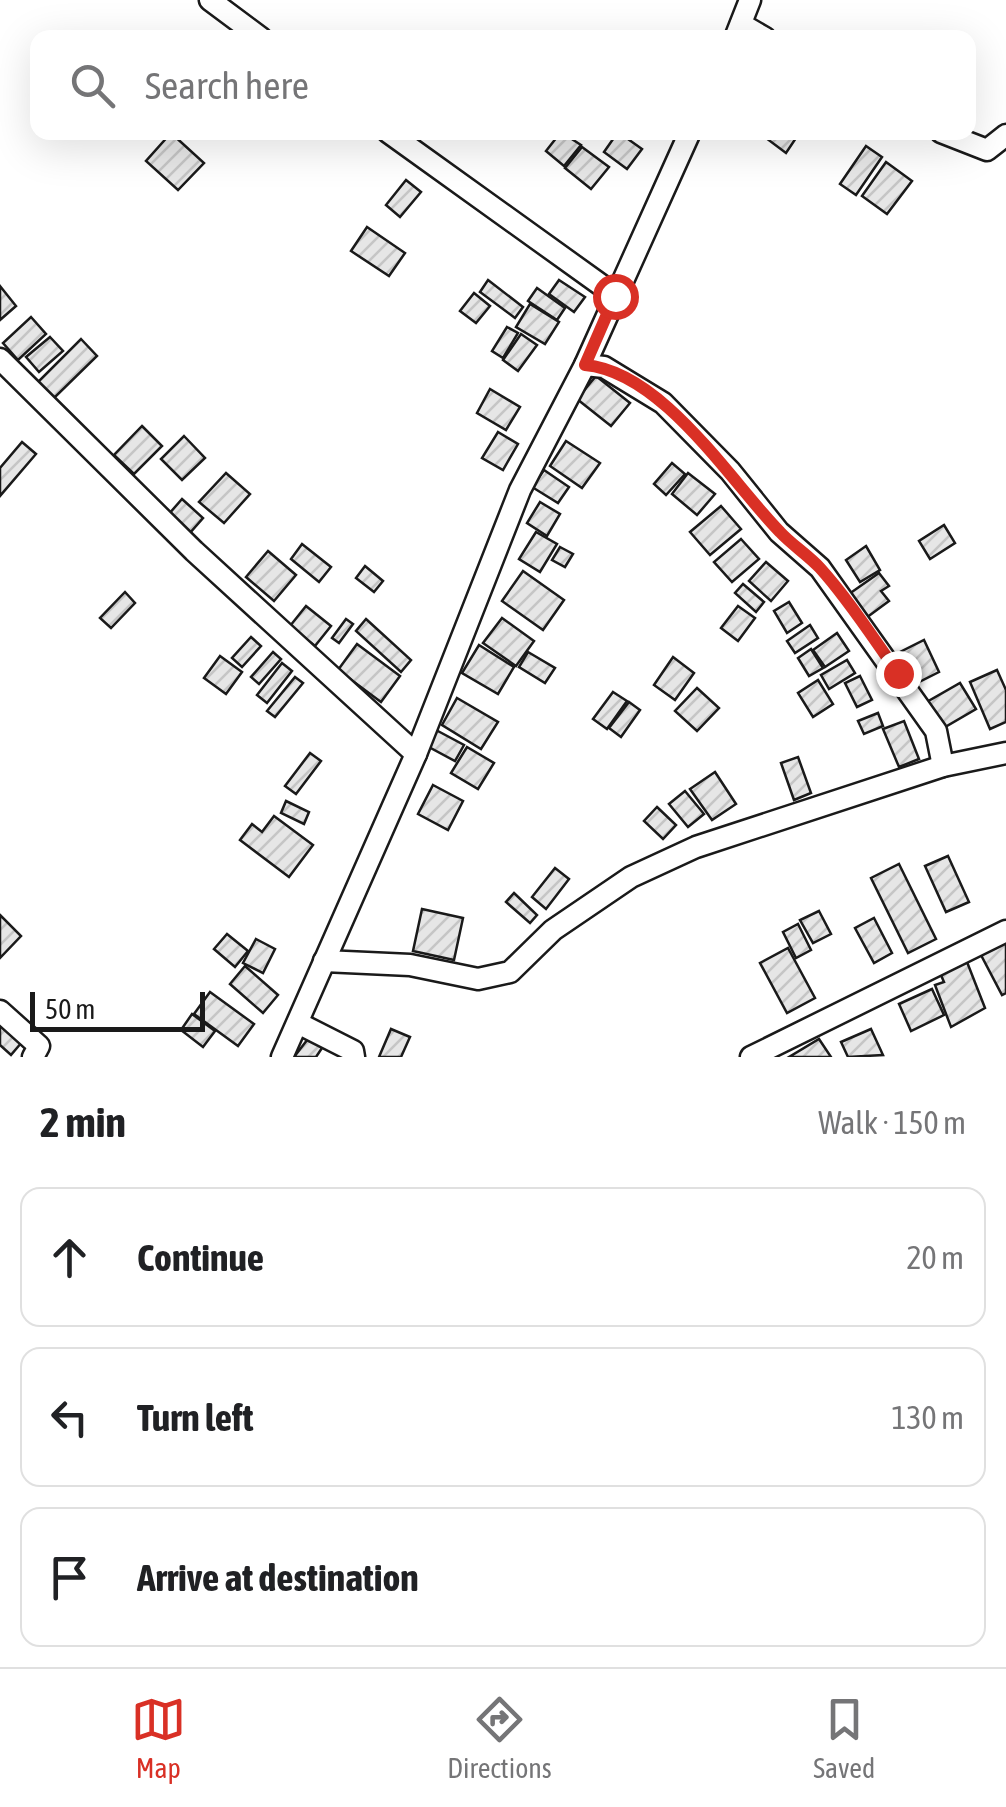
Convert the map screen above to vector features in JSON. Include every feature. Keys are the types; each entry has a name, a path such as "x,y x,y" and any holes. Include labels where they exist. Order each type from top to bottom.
{"street":[{"path":"210,0 250,30"},
{"path":"738,30 750,0"},
{"path":"961,140 988,150 1006,135"},
{"path":"399,140 615,296"},
{"path":"282,1057 416,754 520,490 585,365 686,140"},
{"path":"0,359 194,551 416,754"},
{"path":"585,365 604,366 663,404 730,471 779,532 820,568 936,731 943,766"},
{"path":"324,961 410,964 478,979 510,972 553,930 631,877 767,821 943,766 1006,752"},
{"path":"750,1057 1006,931"},
{"path":"0,1011 40,1046 33,1057"},
{"path":"298,1023 353,1051 354,1057"}],"building":[{"path":"165,140 179,140 204,163 178,190 146,161"},
{"path":"555,140 573,140 581,145 564,166 546,151"},
{"path":"612,140 629,140 642,149 627,169 604,152"},
{"path":"769,140 795,140 786,153"},
{"path":"866,146 882,157 856,195 840,184"},
{"path":"582,147 609,167 591,189 565,168"},
{"path":"886,162 912,181 887,214 862,196"},
{"path":"406,180 421,192 400,217 386,205"},
{"path":"367,227 405,253 389,276 351,251"},
{"path":"488,280 523,307 515,318 480,292"},
{"path":"559,280 585,297 574,312 549,294"},
{"path":"0,286 16,306 0,320"},
{"path":"537,288 565,308 557,320 528,301"},
{"path":"474,293 490,306 476,323 460,311"},
{"path":"530,304 559,322 545,344 516,327"},
{"path":"31,317 46,334 18,360 3,343"},
{"path":"507,327 518,333 503,358 492,351"},
{"path":"521,334 537,345 518,371 503,360"},
{"path":"50,337 63,351 39,372 26,357"},
{"path":"81,339 97,356 53,399 37,383"},
{"path":"596,376 630,403 611,426 577,399"},
{"path":"490,389 520,407 506,430 477,413"},
{"path":"142,426 162,446 134,474 114,455"},
{"path":"498,432 518,444 503,470 482,458"},
{"path":"184,436 205,458 182,480 161,459"},
{"path":"566,441 600,463 582,488 550,466"},
{"path":"22,442 36,454 0,496 0,468"},
{"path":"672,463 685,474 666,495 654,484"},
{"path":"544,470 569,487 558,503 532,487"},
{"path":"226,473 250,494 224,523 199,502"},
{"path":"688,473 715,494 697,515 672,494"},
{"path":"182,499 203,518 189,534 168,515"},
{"path":"540,502 560,514 547,536 527,523"},
{"path":"721,506 741,529 710,555 690,532"},
{"path":"944,525 955,543 930,559 919,541"},
{"path":"536,532 557,544 540,572 519,559"},
{"path":"741,539 759,559 732,582 714,562"},
{"path":"302,544 331,567 319,582 291,559"},
{"path":"866,546 880,570 860,582 846,560"},
{"path":"560,547 573,554 565,567 552,560"},
{"path":"268,551 296,575 274,601 246,577"},
{"path":"766,562 788,581 771,601 749,581"},
{"path":"365,566 383,581 374,592 356,578"},
{"path":"523,571 564,600 543,630 502,601"},
{"path":"879,573 889,586 881,591 889,601 866,618 849,594"},
{"path":"743,584 764,602 756,612 735,593"},
{"path":"125,592 135,603 111,628 100,618"},
{"path":"789,602 802,623 787,633 774,611"},
{"path":"306,606 331,626 315,646 290,626"},
{"path":"738,606 755,618 738,641 721,628"},
{"path":"502,618 534,641 516,666 483,643"},
{"path":"346,619 353,624 339,643 332,638"},
{"path":"366,619 411,660 401,672 356,631"},
{"path":"810,625 818,638 795,653 787,641"},
{"path":"837,633 849,651 825,667 813,650"},
{"path":"251,637 261,646 242,667 232,658"},
{"path":"924,640 939,672 913,685 898,653"},
{"path":"357,644 400,676 381,702 338,670"},
{"path":"479,645 514,667 498,694 462,673"},
{"path":"811,649 823,668 809,676 798,658"},
{"path":"273,652 281,659 259,684 251,677"},
{"path":"528,652 555,668 545,683 519,667"},
{"path":"220,656 242,672 226,694 204,678"},
{"path":"673,657 694,673 675,700 654,685"},
{"path":"847,660 855,673 829,689 821,675"},
{"path":"282,663 292,671 267,703 257,695"},
{"path":"997,670 1006,690 1006,722 990,729 970,682"},
{"path":"860,676 872,700 857,707 845,683"},
{"path":"295,677 303,683 275,717 267,711"},
{"path":"818,680 833,704 813,717 798,693"},
{"path":"960,683 976,709 940,730 925,703"},
{"path":"697,688 719,708 697,731 675,711"},
{"path":"613,692 627,701 607,729 593,719"},
{"path":"457,698 498,722 481,749 442,725"},
{"path":"629,702 640,710 621,737 609,728"},
{"path":"878,713 883,726 864,734 858,721"},
{"path":"904,721 919,759 899,767 883,729"},
{"path":"436,730 464,745 455,761 427,746"},
{"path":"467,747 494,763 478,789 451,773"},
{"path":"310,753 321,761 296,794 285,786"},
{"path":"798,757 811,793 794,800 781,763"},
{"path":"715,772 736,804 712,820 690,789"},
{"path":"433,785 463,801 448,830 418,814"},
{"path":"685,791 704,814 688,827 669,804"},
{"path":"286,801 309,812 304,824 281,813"},
{"path":"657,807 676,825 663,839 644,821"},
{"path":"274,816 313,845 289,877 240,840 252,824 262,832"},
{"path":"948,856 969,902 946,912 925,866"},
{"path":"899,864 936,939 908,953 871,878"},
{"path":"555,868 569,879 546,909 532,897"},
{"path":"514,893 537,915 530,923 506,902"},
{"path":"422,909 463,918 454,960 413,951"},
{"path":"819,911 831,934 813,943 800,920"},
{"path":"0,915 21,936 0,958"},
{"path":"874,918 892,953 874,963 855,928"},
{"path":"798,924 811,950 796,958 783,932"},
{"path":"227,934 248,951 235,967 214,949"},
{"path":"256,939 275,949 263,973 243,963"},
{"path":"1006,942 1006,993 1002,995 981,955"},
{"path":"788,948 815,998 787,1013 760,963"},
{"path":"967,962 985,1008 951,1027 935,985 944,982 940,973"},
{"path":"245,966 278,995 263,1013 230,984"},
{"path":"932,989 944,1015 911,1031 899,1004"},
{"path":"210,992 254,1024 238,1046 194,1014"},
{"path":"192,1014 215,1031 203,1047 181,1030"},
{"path":"0,1025 22,1042 11,1055 0,1045"},
{"path":"391,1029 410,1037 401,1057 379,1057"},
{"path":"871,1029 883,1055 848,1057 841,1042"},
{"path":"311,1035 324,1045 316,1057 294,1057"},
{"path":"819,1039 831,1057 789,1057"}],"route":[{"path":"615,296 585,365 604,366 663,404 730,471 779,532 820,568 898,673"}]}
